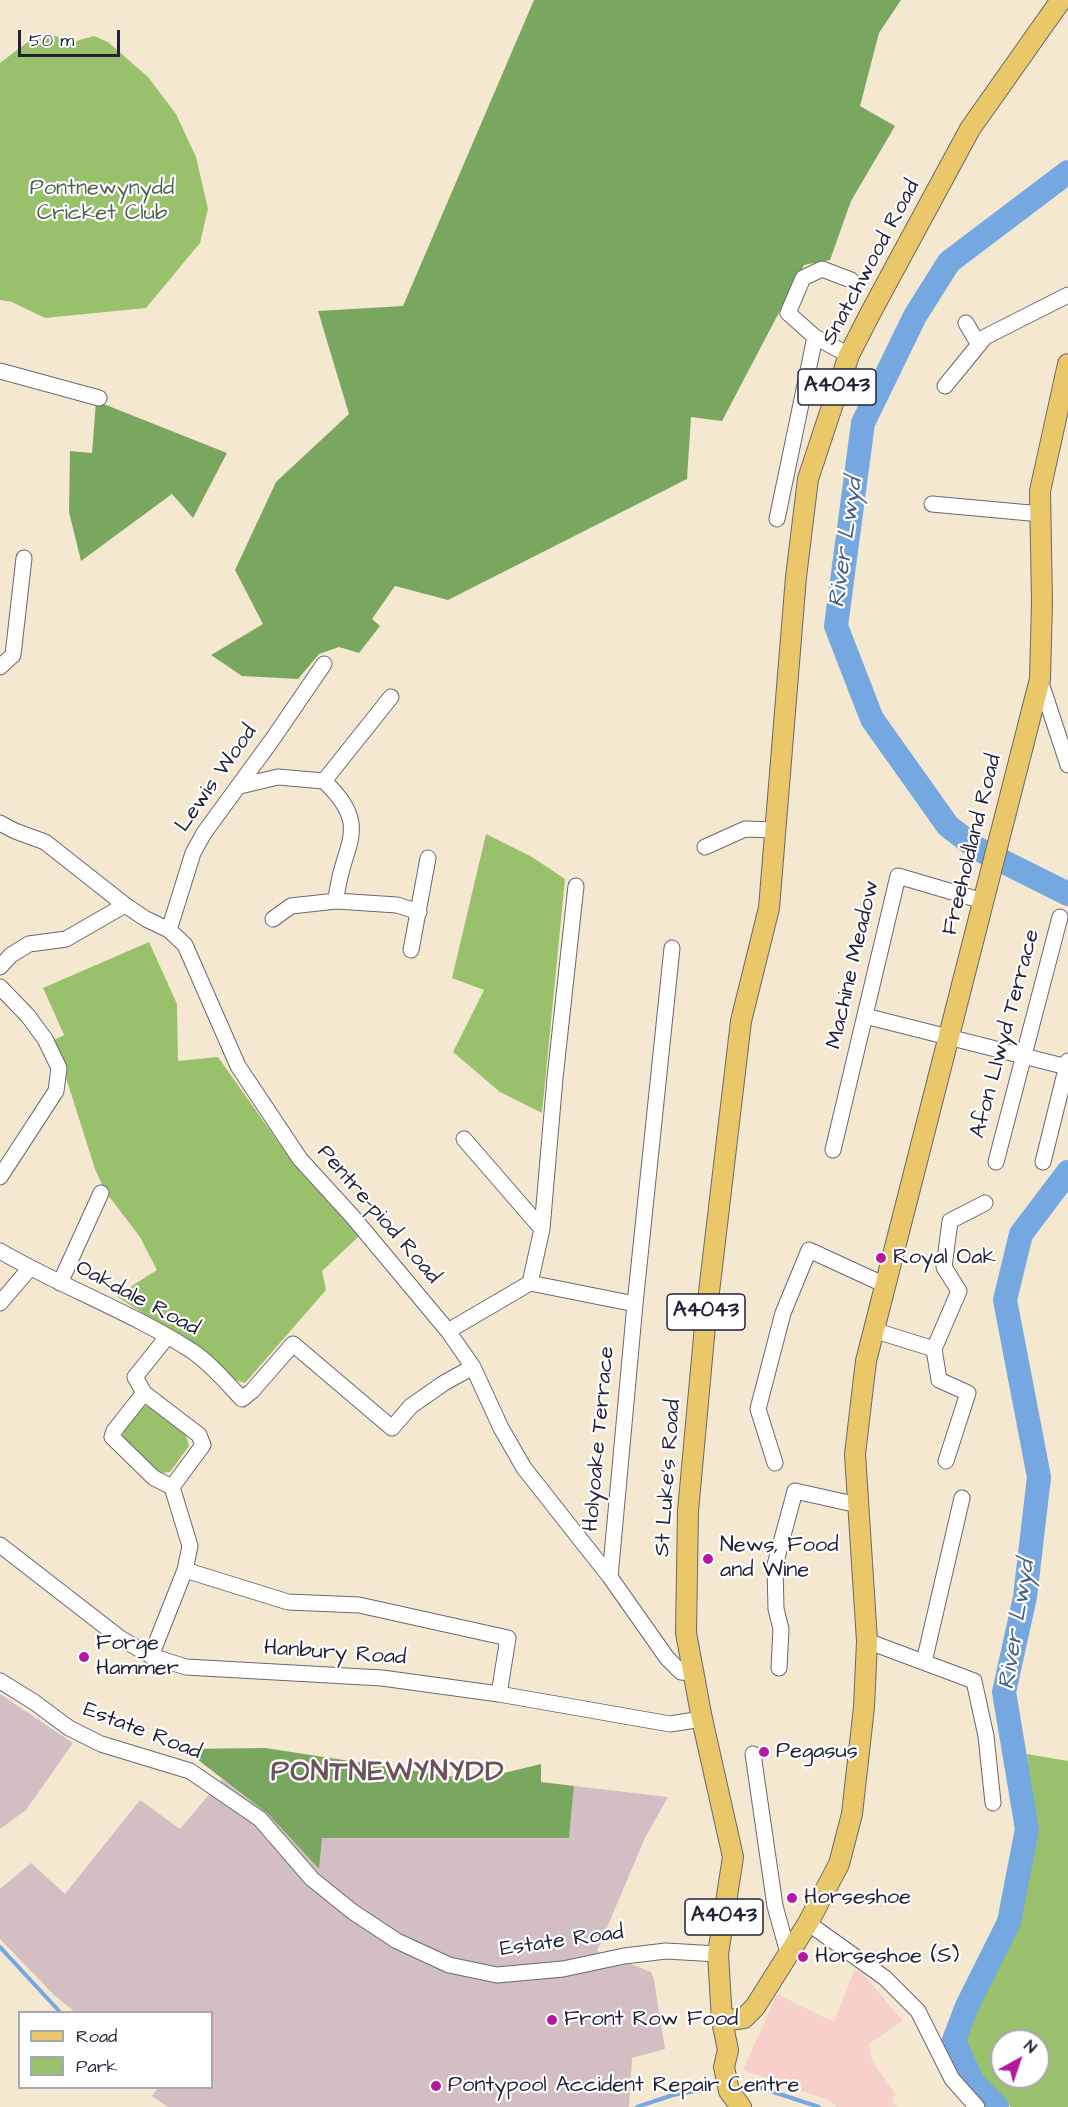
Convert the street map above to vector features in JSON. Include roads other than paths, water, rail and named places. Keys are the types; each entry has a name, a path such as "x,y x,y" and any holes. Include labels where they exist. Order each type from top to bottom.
{"main road":[{"name":"Snatchwood Road","path":"775,830 796,577 808,479 849,355 970,129 1061,0"},
{"name":"Freeholdland Road","path":"722,2021 744,2018 755,2007 808,1923 839,1864 852,1814 864,1707 867,1641 855,1454 866,1361 1040,680 1040,491 1068,364"},
{"name":"St Luke's Road","path":"742,2107 729,2091 724,2067 728,2050 722,2021 718,1954 734,1857 702,1719 686,1633 688,1510 705,1326 741,1021 769,908 775,830"}],"street":[{"path":"849,355 815,337 788,313 803,278 822,269 851,280"},
{"path":"945,386 985,338 1068,295"},
{"path":"966,322 979,345"},
{"path":"777,519 815,337"},
{"path":"0,371 99,398"},
{"path":"932,504 1041,514"},
{"path":"0,667 13,655 24,558"},
{"name":"Lewis Wood","path":"169,930 193,853 204,833 240,786 324,664"},
{"path":"1040,680 1067,760"},
{"path":"324,781 391,697"},
{"path":"240,786 278,777 324,781 336,792 348,810 352,828 349,848 337,887 336,901"},
{"name":"Pentre-piod Road","path":"0,823 45,842 125,905 146,920 169,930 185,945 237,1066 300,1159 352,1216 448,1331 473,1367 501,1428 524,1468 609,1577 667,1658 681,1672 693,1673"},
{"path":"705,847 745,829 775,830"},
{"path":"411,950 428,858"},
{"name":"Machine Meadow","path":"833,1150 898,876 983,902"},
{"path":"530,1283 542,1229 555,1078 576,886"},
{"path":"273,919 291,906 336,901 397,905 419,912"},
{"path":"0,967 11,955 29,944 66,939 125,905"},
{"name":"Afon Llwyd Terrace","path":"996,1162 1060,917"},
{"name":"Holyoake Terrace","path":"609,1577 672,948"},
{"path":"0,987 28,1016 45,1039 59,1068 56,1091 0,1176"},
{"path":"865,1016 1023,1056 1067,1064 1043,1162"},
{"path":"464,1139 542,1229"},
{"path":"60,1283 101,1193"},
{"path":"946,1461 968,1393 939,1380 934,1349 959,1291 944,1267 950,1221 985,1203"},
{"path":"775,1463 758,1409 783,1313 809,1250 885,1285"},
{"name":"Oakdale Road","path":"0,1251 194,1352 242,1399 252,1391 293,1344 392,1428 411,1406 444,1383 473,1367"},
{"path":"0,1303 30,1268"},
{"path":"448,1331 530,1283 635,1304"},
{"path":"873,1330 934,1349"},
{"path":"167,1337 135,1377 144,1393 199,1435 203,1445 172,1487"},
{"path":"144,1393 114,1431 112,1437 154,1478 172,1487 190,1546 184,1570 151,1656"},
{"path":"779,1668 781,1629 776,1609 775,1565 795,1491 858,1505"},
{"path":"924,1662 962,1498"},
{"name":"Hanbury Road","path":"0,1545 120,1638 151,1656 186,1667 382,1678 499,1694 670,1724 702,1719"},
{"path":"184,1570 288,1602 359,1605 508,1638 499,1694"},
{"path":"867,1641 974,1681 986,1736 993,1803"},
{"name":"Estate Road","path":"0,1681 69,1728 101,1744 190,1771 260,1819 312,1879 353,1912 397,1941 449,1965 497,1975 563,1969 624,1956 666,1951 718,1954"},
{"path":"753,1754 775,1906 788,1953"},
{"path":"808,1923 885,1978 918,2011 952,2079 977,2107"}],"waterway":[{"name":"River Lwyd","path":"1068,172 949,262 915,316 863,423 836,626 872,719 948,826 978,849 1068,894"},
{"name":"River Lwyd","path":"997,2107 972,2081 954,2040 967,2006 1009,1922 1027,1829 1004,1692 1025,1597 1039,1477 1005,1300 1021,1234 1068,1172"},
{"path":"0,1947 59,2011"},
{"path":"761,2088 819,2107"},
{"path":"637,2107 673,2095 707,2089"}],"place":[{"name":"Royal Oak","path":"881,1258"},
{"name":"News, Food and Wine","path":"708,1559"},
{"name":"Forge Hammer","path":"84,1657"},
{"name":"Pegasus","path":"764,1752"},
{"name":"Horseshoe","path":"792,1898"},
{"name":"Horseshoe (S)","path":"803,1957"},
{"name":"Front Row Food","path":"552,2020"},
{"name":"Pontypool Accident Repair Centre","path":"436,2086"}],"district":[{"name":"PONTNEWYNYDD","path":"388,1774"}],"park label":[{"name":"Pontnewynydd Cricket Club","path":"102,202"}]}
